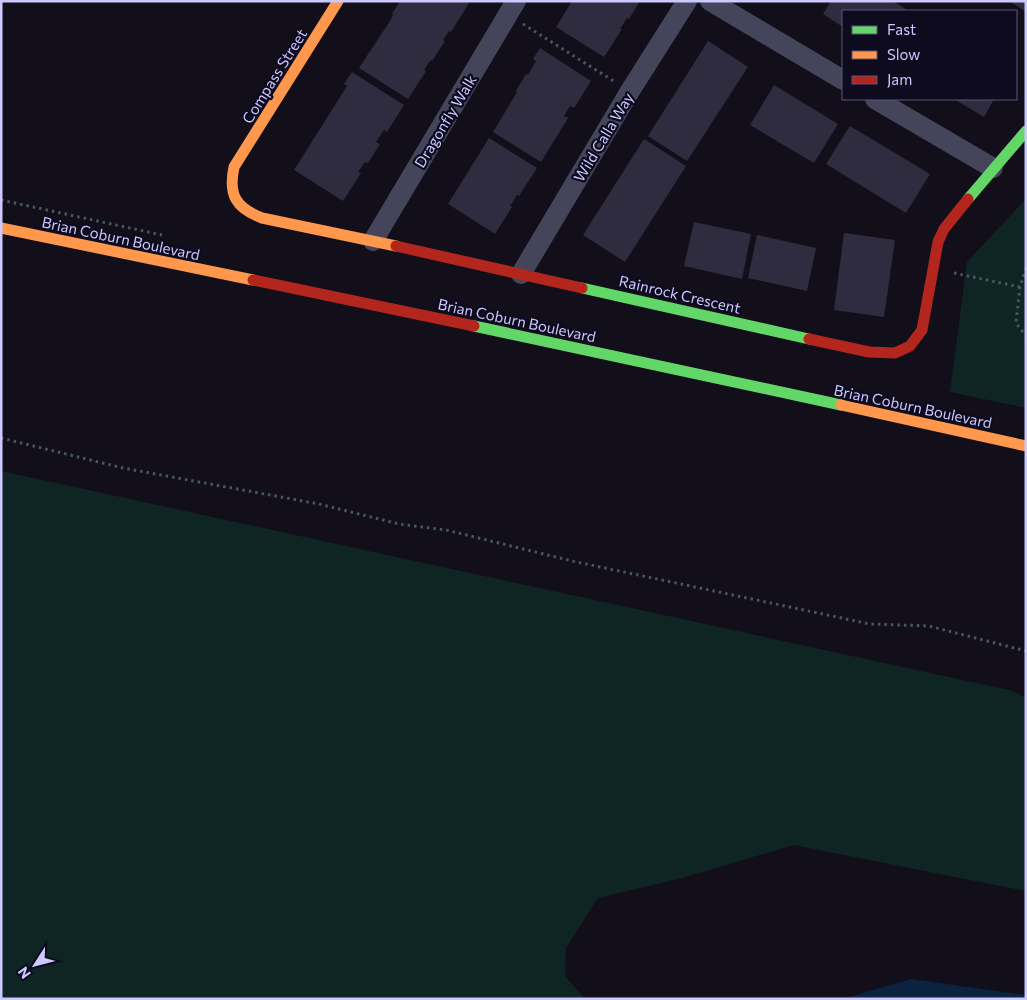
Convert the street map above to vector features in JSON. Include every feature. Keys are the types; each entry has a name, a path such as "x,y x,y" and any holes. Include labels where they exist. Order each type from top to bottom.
{"street":[{"name":"Compass Street","path":"234,167 338,1"},
{"name":"Wild Calla Way","path":"521,274 687,1"},
{"path":"710,1 842,79"},
{"name":"Dragonfly Walk","path":"373,241 512,8"},
{"path":"877,100 993,168"},
{"name":"Rainrock Crescent","path":"234,167 231,183 235,199 243,209 255,216 869,352 895,353 910,346 922,330 938,242 944,229 993,168 1026,132"},
{"name":"Brian Coburn Boulevard","path":"1,228 583,348 1026,446"}],"path":[{"path":"512,8 630,92"},
{"path":"1026,268 1020,288 1016,324 1026,336"},
{"path":"949,272 1020,288"},
{"path":"1,438 123,468 319,504 399,524 446,530 572,561 841,618 870,624 929,626 1026,651"}],"green space":[{"path":"1026,199 1026,408 950,392 967,262"},
{"path":"1,471 1013,691 1026,698 1026,891 794,845 682,878 598,898 566,948 565,976 585,999 1,999"}],"water":[{"path":"911,979 1026,995 1026,999 842,999"}],"building":[{"path":"400,1 465,1 469,3 451,32 449,31 443,40 445,41 432,61 427,65 424,70 426,71 408,99 359,68 390,21"},
{"path":"572,1 640,1 629,19 627,18 604,57 556,27"},
{"path":"831,1 893,1 907,10 842,10 842,26 823,14"},
{"path":"1009,1 1026,1 1026,10 1025,11"},
{"path":"708,41 748,67 687,161 648,136"},
{"path":"540,48 591,81 574,108 570,106 564,116 568,118 541,162 493,132 526,74 528,75 536,61 533,59"},
{"path":"352,72 404,105 387,132 384,130 376,142 380,144 368,163 365,162 358,172 361,173 343,201 294,170 347,86 344,84"},
{"path":"774,85 838,124 814,163 750,125"},
{"path":"956,100 993,100 984,117"},
{"path":"850,126 930,174 906,213 826,164"},
{"path":"489,138 537,168 519,196 517,195 510,206 512,207 495,234 448,204"},
{"path":"644,139 686,166 625,262 583,235"},
{"path":"694,222 751,234 742,279 684,266"},
{"path":"844,233 895,240 884,317 834,310"},
{"path":"757,235 816,248 807,291 748,278"}],"traffic: fast":[{"path":"968,199 1026,131"},
{"path":"582,288 809,339"},
{"path":"474,326 841,405"}],"traffic: slow":[{"path":"338,1 234,167 232,177 233,193 240,205 262,218 396,246"},
{"path":"1,228 253,280"},
{"path":"841,405 1026,446"}],"traffic: jam":[{"path":"809,339 869,352 895,353 910,346 922,330 938,242 944,229 968,199"},
{"path":"396,246 582,288"},
{"path":"253,280 474,326"}]}
